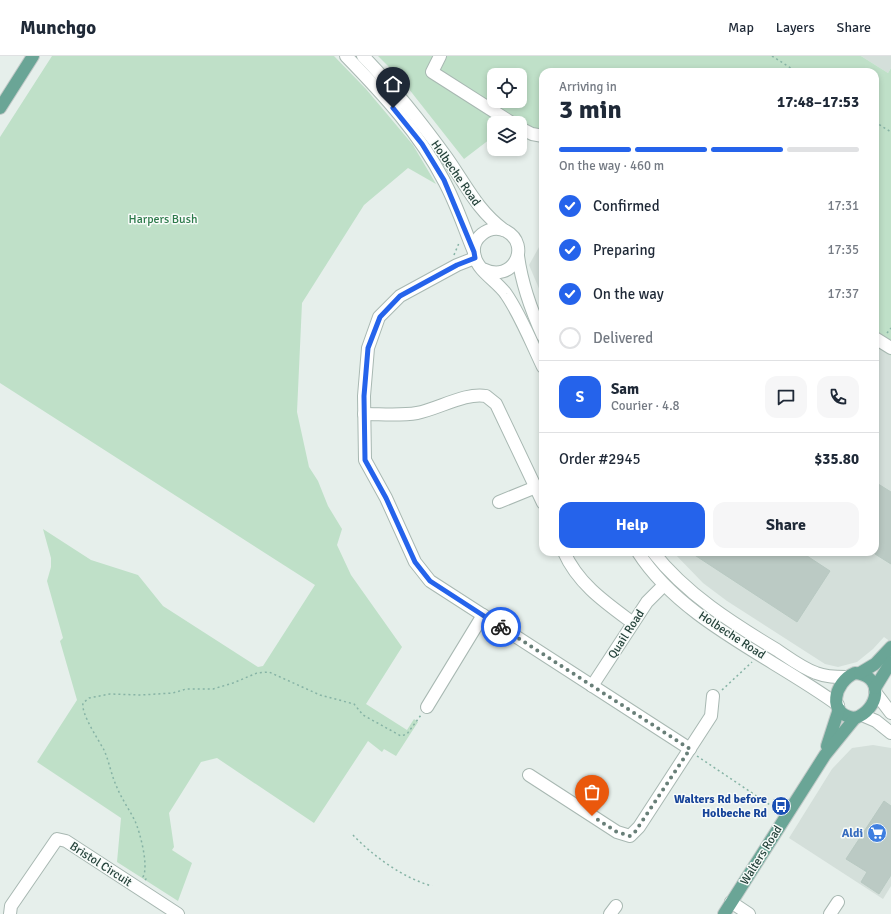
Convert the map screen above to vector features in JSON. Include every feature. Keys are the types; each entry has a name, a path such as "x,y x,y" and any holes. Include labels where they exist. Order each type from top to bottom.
{"main road":[{"path":"0,108 33,56"},
{"path":"891,647 875,664 860,673 855,673 846,677 836,693 838,707 849,717 858,716 871,706 875,690 891,662"},
{"path":"860,673 867,676 872,681 875,690"},
{"name":"Walters Road","path":"825,755 838,707"},
{"name":"Walters Road","path":"724,914 825,755 858,716"}],"street":[{"name":"Holbeche Road","path":"346,56 387,101 422,144 444,180 474,255"},
{"name":"Holbeche Road","path":"363,56 417,117 456,171 479,207 488,217 507,232"},
{"path":"440,56 432,72 501,116"},
{"path":"527,132 539,135"},
{"path":"539,326 528,300 521,277 518,249 513,236 507,232 493,229 487,231 477,240 474,255 483,269 507,295 539,359"},
{"path":"474,255 400,296 380,317 368,348 364,414 365,460 386,498 415,562 430,581 689,750"},
{"path":"483,269 496,273 504,272 515,263 518,256"},
{"path":"879,340 891,348"},
{"path":"364,414 417,413 473,396 486,396 496,404 539,494"},
{"path":"499,502 536,487"},
{"path":"566,556 574,570 592,592 633,623"},
{"name":"Holbeche Road","path":"641,556 664,585 707,620 838,707"},
{"name":"Holbeche Road","path":"656,556 672,575 690,591 711,608 749,634 810,671 828,676 846,677"},
{"name":"Quail Road","path":"592,686 633,623 648,602 664,585"},
{"path":"427,707 483,615"},
{"path":"875,690 891,713"},
{"path":"529,776 617,832 630,836 639,827 711,716 713,696"},
{"path":"858,716 876,720 891,732"},
{"name":"Bristol Circuit","path":"10,914 11,906 56,839 66,841 178,914"},
{"path":"731,902 749,914"},
{"path":"830,914 838,902"}],"path":[{"path":"772,56 791,68"},
{"path":"879,124 891,132"},
{"path":"457,265 453,257 458,247 459,240"},
{"path":"713,696 724,688 760,654"},
{"path":"144,882 146,879 143,877 146,871 146,859 138,829 115,784 105,752 84,710 83,703 86,700 102,695 119,693 141,695 173,693 186,689 213,689 234,683 257,673 269,672 320,695 354,704 363,715 402,736 407,734 427,707"},
{"path":"689,750 776,809"},
{"path":"352,835 368,851 417,882 432,886"}],"shaded area":[{"path":"861,56 891,56 891,68 888,73"},
{"path":"539,247 539,289 529,265"},
{"path":"879,348 891,356 891,642 884,637 873,649 857,662 838,667 825,664 727,601 703,583 677,556 879,556"},
{"path":"873,745 891,748 891,886 883,899 789,838 832,769 852,748"}],"green space":[{"name":"Harpers Bush","path":"52,56 334,56 366,89 413,145 436,184 408,168 364,205 302,303 297,412 309,467 318,481 328,506 342,529 337,545 351,575 402,647 366,704 407,730 414,719 418,722 396,756 384,749 382,752 368,741 314,823 217,758 201,762 169,813 174,847 172,850 192,863 178,901 117,862 121,818 37,762 77,700 60,641 63,638 47,581 51,567 51,558 43,529 91,560 138,575 163,606 258,667 263,666 315,585 0,383 0,137"},
{"path":"378,56 861,56 888,73 891,68 891,356 879,348 879,68 539,68 539,142 527,137 527,116 487,116 487,141 464,159 401,79"}],"building":[{"path":"879,484 891,492 891,564 878,556"},
{"path":"696,556 807,556 830,571 797,622"},
{"name":"Aldi","path":"884,801 891,806 891,875 879,894 861,882 867,872 846,859"}],"way so far":[{"path":"501,627 690,749 639,827 630,836 617,832 592,816"}],"place":[{"name":"Walters Rd before Holbeche Rd","path":"781,806"},
{"name":"Aldi","path":"877,833"}],"route":[{"path":"393,108 422,144 444,180 474,252 475,258 457,265 400,296 380,317 368,348 364,396 365,460 386,498 415,562 430,581 501,627"}]}
